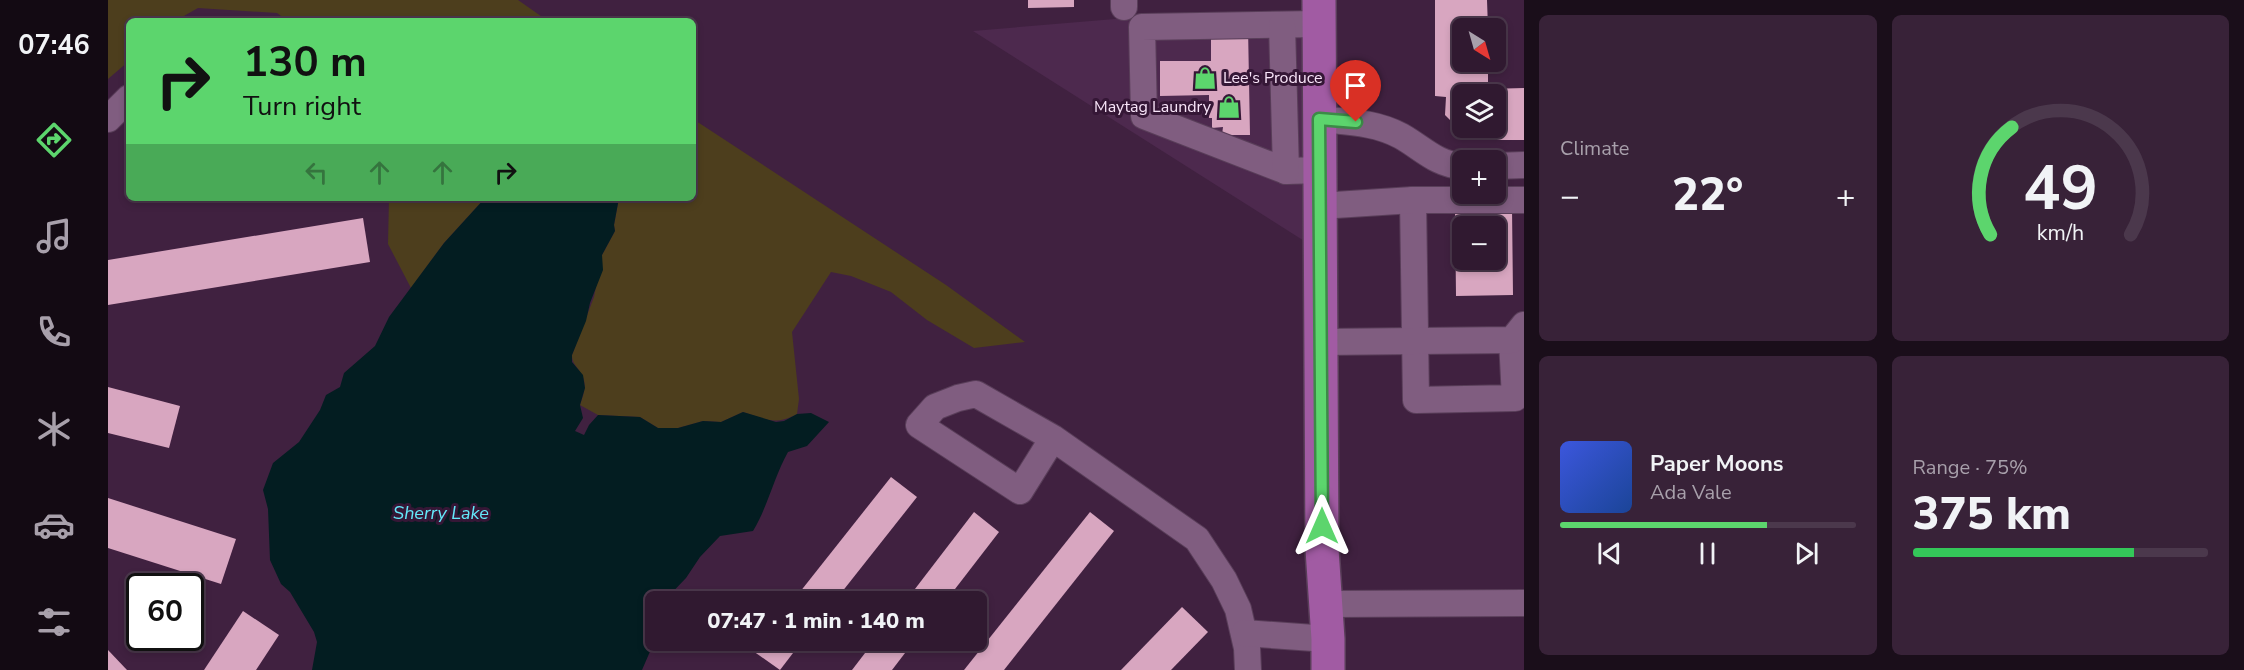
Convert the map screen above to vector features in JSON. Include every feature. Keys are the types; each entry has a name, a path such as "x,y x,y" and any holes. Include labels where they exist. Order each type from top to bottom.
{"main road":[{"path":"1319,12 1322,549 1328,655"}],"lane":[{"path":"1319,12 1281,25 1142,27 1144,116 1286,171 1320,170"},
{"path":"1281,25 1286,171"},
{"path":"108,119 126,101"},
{"path":"1319,119 1374,124 1401,136 1428,155 1452,164"},
{"path":"1506,166 1524,165"},
{"path":"1321,342 1415,341 1518,333 1515,398 1416,400 1415,341 1413,200"},
{"path":"1319,206 1413,200 1524,200"},
{"path":"1053,438 1020,491 919,425 935,407 976,394 1053,438 1197,539 1210,557 1238,609 1244,633 1248,670"},
{"path":"1326,604 1524,603"},
{"path":"1244,633 1328,655"}],"shaded area":[{"path":"108,0 518,0 544,18 284,18 277,13 198,8 180,18 126,18 126,64 108,79"},
{"path":"1139,17 1319,19 1320,251 973,31"},
{"path":"696,121 946,285 1025,342 974,348 927,320 891,292 851,276 831,272 792,332 799,399 797,414 776,420 764,419 743,412 721,422 703,421 678,428 658,428 640,417 598,415 580,405 585,384 573,362 572,355 594,297 602,255 615,231 618,201 696,201"},
{"path":"389,201 482,201 444,243 411,288 388,244"}],"water":[{"name":"Sherry Lake","path":"482,201 618,201 615,231 602,255 603,270 572,355 572,362 583,375 585,388 580,405 583,418 575,431 584,435 598,415 640,417 658,428 678,428 703,421 721,422 743,412 776,422 784,421 797,414 811,413 829,422 807,446 788,452 753,531 720,536 674,591 645,591 645,651 650,651 642,670 312,670 317,642 314,632 290,592 281,584 270,560 268,509 263,490 273,463 299,442 320,410 326,395 340,387 344,373 375,346 389,317 444,243"}],"building":[{"path":"1028,0 1074,0 1074,7 1028,8"},
{"path":"1435,0 1487,0 1488,18 1452,18 1452,72 1488,72 1488,84 1452,84 1452,122 1445,115 1446,97 1435,96"},
{"path":"1248,27 1250,135 1222,135 1223,127 1212,128 1212,118 1209,118 1209,95 1160,96 1160,61 1211,61 1211,28"},
{"path":"1506,88 1524,88 1524,140 1475,140 1475,138 1506,138"},
{"path":"1512,208 1513,295 1456,296 1456,270 1506,270 1506,216 1455,216 1455,209"},
{"path":"363,218 370,262 108,305 108,260"},
{"path":"108,387 180,406 169,448 108,433"},
{"path":"891,477 917,497 843,591 801,591"},
{"path":"108,498 236,539 221,584 204,579 204,573 186,573 108,548"},
{"path":"974,512 999,532 953,591 913,591"},
{"path":"1090,512 1114,531 1004,670 964,670 979,651 987,651 987,641"},
{"path":"1182,607 1208,632 1171,670 1121,670"},
{"path":"243,611 279,635 256,670 204,670"},
{"path":"108,650 127,670 108,670"},
{"path":"753,651 795,651 780,670"},
{"path":"867,651 907,651 892,670 852,670"}],"place":[{"name":"Lee's Produce","path":"1205,78"},
{"name":"Maytag Laundry","path":"1229,107"}],"route":[{"path":"1322,526 1319,119 1356,122"}]}
